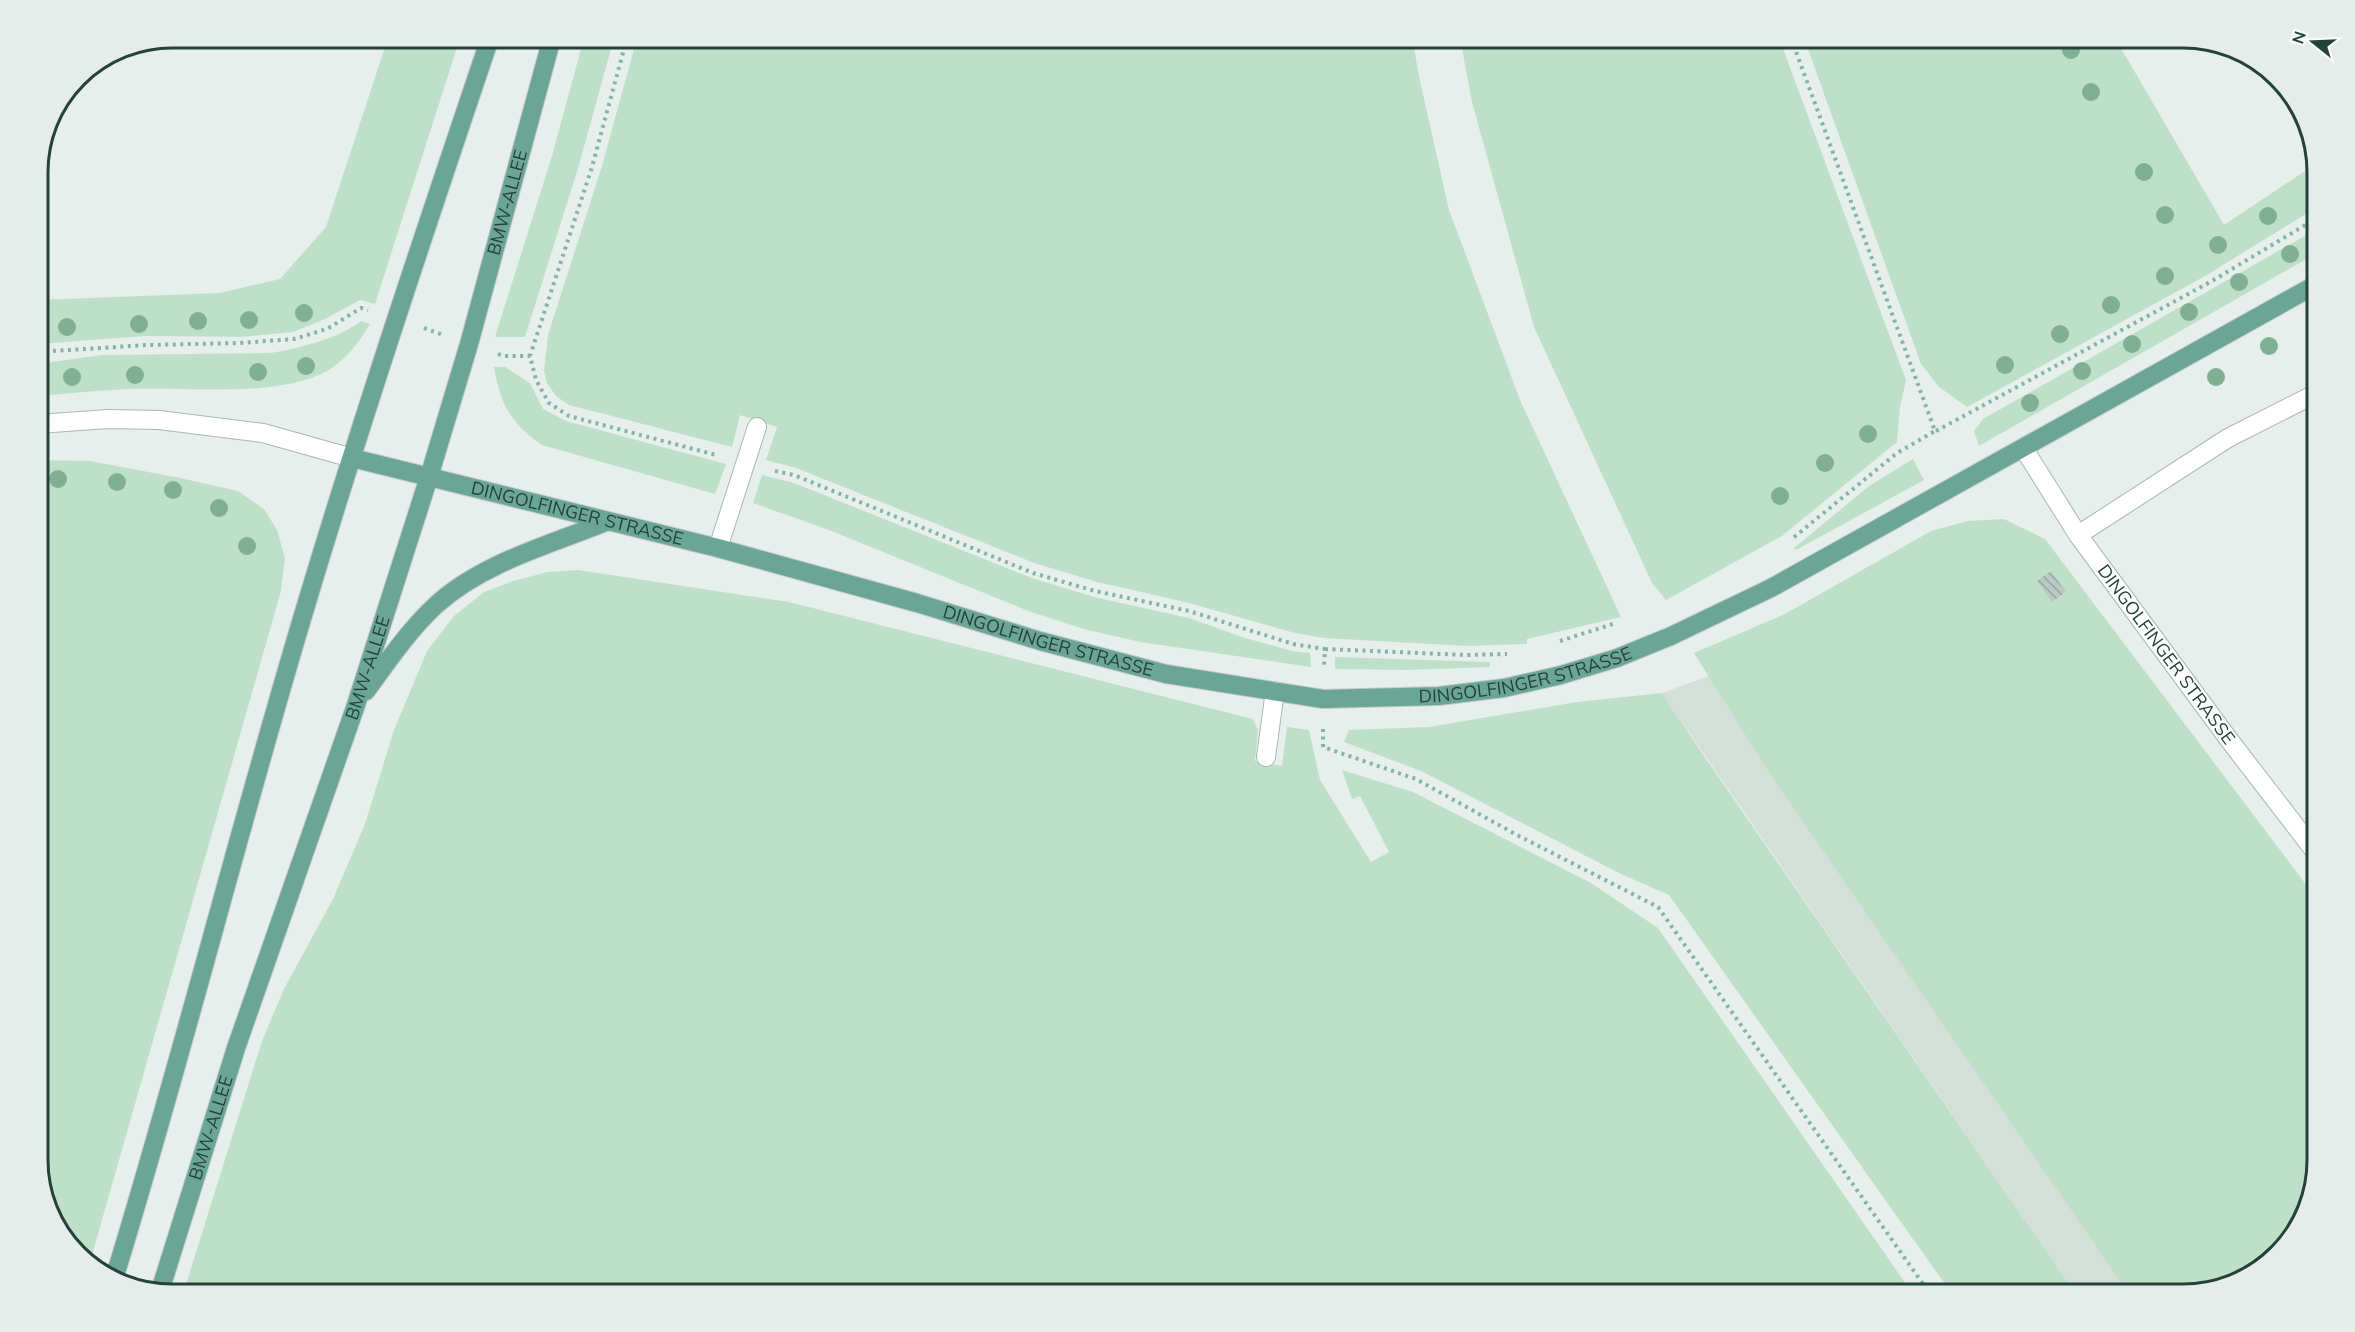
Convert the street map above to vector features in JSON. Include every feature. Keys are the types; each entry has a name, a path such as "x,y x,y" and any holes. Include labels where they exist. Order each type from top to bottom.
{"main road":[{"path":"117,1271 156,1140 303,616 396,318 487,48"},
{"name":"BMW-ALLEE","path":"162,1283 262,970 356,705 429,477 469,344 549,48"},
{"name":"DINGOLFINGER STRASSE","path":"352,458 718,548 1094,656 1166,674 1323,699 1439,696 1504,688 1561,675 1617,658 1671,636 1771,588 2307,290"},
{"path":"356,705 409,632 437,604 463,584 508,562 606,522"}],"street":[{"path":"2078,535 2228,438 2307,398"},
{"name":"DINGOLFINGER STRASSE","path":"48,423 78,420 159,420 264,433 352,458"},
{"path":"718,548 757,427"},
{"name":"DINGOLFINGER STRASSE","path":"2024,449 2078,535 2223,732 2307,841"},
{"path":"1266,757 1275,692"}],"path":[{"path":"1795,48 1935,431"},
{"path":"1785,543 1897,453 2212,281 2307,224"},
{"path":"48,351 294,339 327,329 361,308 503,356 530,356"},
{"path":"1554,643 1626,619"},
{"path":"1325,649 1466,655 1518,654"}],"shaded area":[{"path":"1709,676 2125,1284 2069,1284 1662,693"}],"green space":[{"path":"385,48 457,48 375,304 360,300 325,319 293,332 240,337 145,336 48,343 48,300 220,293 280,279 326,227"},
{"path":"581,48 611,48 579,165 525,337 495,337 552,156"},
{"path":"634,48 1414,48 1449,210 1520,400 1621,617 1527,639 1527,644 1467,646 1324,638 1295,633 1189,603 1097,582 1034,563 796,468 766,460 777,427 740,415 732,447 569,405 556,396 547,383 544,371 548,335 602,166"},
{"path":"1462,48 1783,48 1906,380 1900,407 1897,442 1782,536 1666,600 1652,583 1534,327 1472,102"},
{"path":"1808,48 2121,48 2224,225 2307,170 2307,213 2207,275 1967,407 1939,387 1921,364"},
{"path":"2307,235 2307,259 1979,446 1974,431 1983,419"},
{"path":"361,321 370,324 357,344 340,362 327,371 284,385 232,389 121,389 48,395 48,363 102,355 270,353 305,346 330,338"},
{"path":"494,367 505,367 530,383 543,409 566,421 726,464 715,494 542,445 522,429 509,412 500,392"},
{"path":"1913,459 1924,480 1796,550 1794,548 1869,486"},
{"path":"48,460 90,461 238,491 264,509 277,530 285,558 281,591 92,1255 74,1236 57,1208 48,1168"},
{"path":"762,475 794,483 1032,578 1094,597 1189,618 1242,637 1292,651 1310,653 1311,667 1140,642 1084,629 1031,612 829,530 753,503"},
{"path":"2004,519 2045,539 2307,886 2306,1177 2298,1208 2281,1236 2259,1258 2231,1275 2200,1283 2122,1284 1768,771 1694,653 1785,614 1931,531 1968,521"},
{"path":"578,570 789,602 1253,719 1258,730 1255,761 1282,766 1287,727 1309,730 1320,780 1371,862 1389,852 1360,796 1352,799 1342,770 1413,792 1591,883 1658,928 1906,1284 186,1284 262,1041 284,989 333,899 365,824 394,730 427,651 454,616 484,592 513,581 548,572"},
{"path":"1335,657 1490,662 1490,667 1406,670 1335,669"},
{"path":"1662,693 2069,1284 1945,1284 1669,895 1621,874 1421,771 1344,742 1349,730 1429,727 1577,702"}],"building":[{"path":"2051,571 2066,592 2052,602 2037,581"}]}
